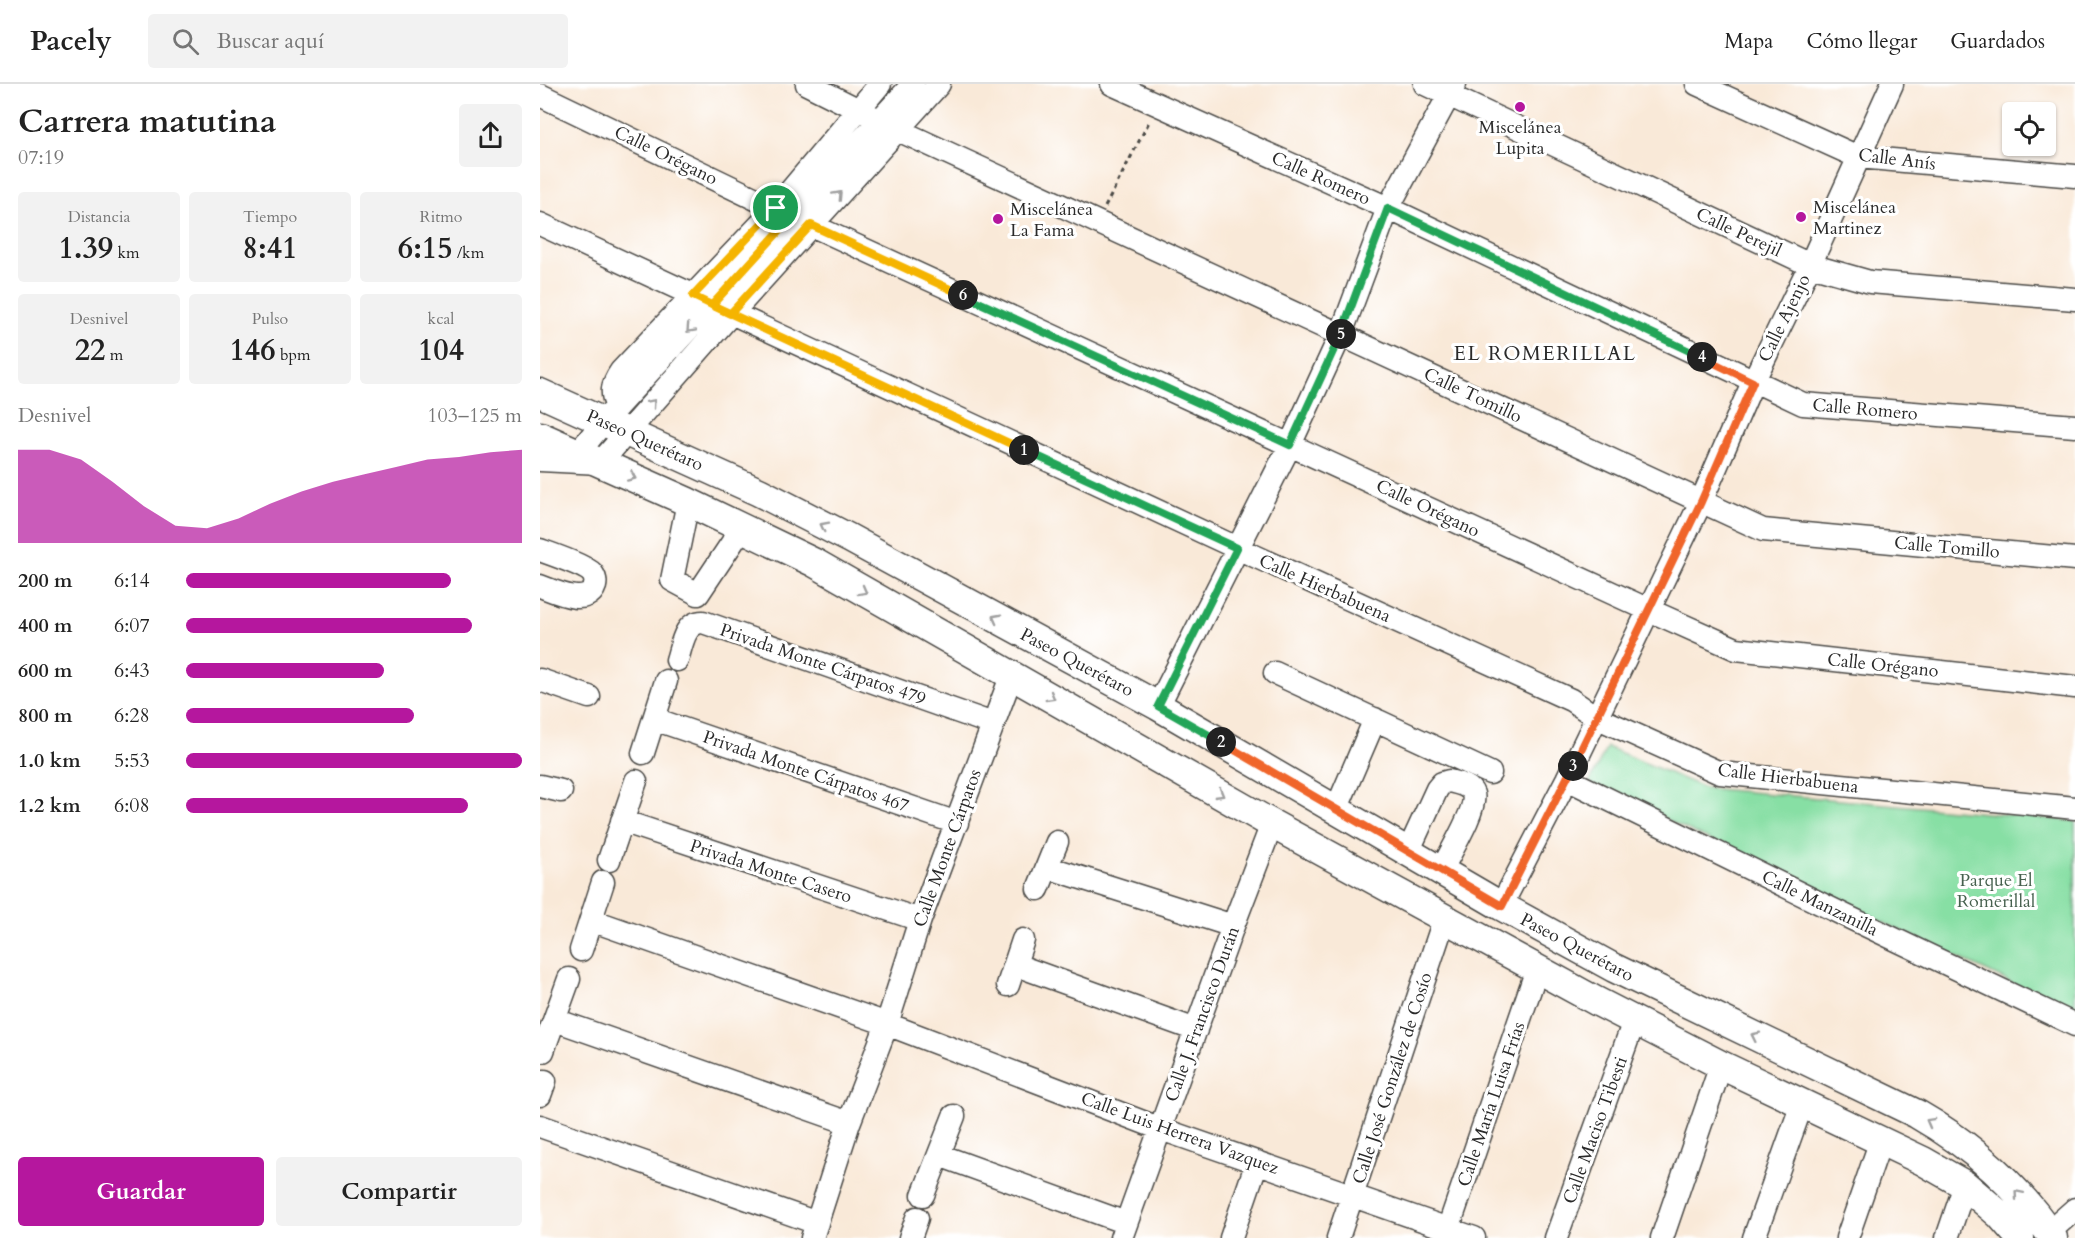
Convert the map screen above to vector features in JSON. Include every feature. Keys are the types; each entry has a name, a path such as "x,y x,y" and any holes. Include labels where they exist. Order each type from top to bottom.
{"main road":[{"name":"Paseo Querétaro","path":"540,393 616,420 849,538 1158,706 1441,871 1614,968 1907,1109 1949,1132 1978,1154 2014,1189 2051,1235"},
{"name":"Paseo Querétaro","path":"540,436 688,502 814,563 1272,824 1596,1001 1721,1065 1881,1140 1965,1185 2000,1215 2019,1238"},
{"path":"1596,1001 1614,968"}],"street":[{"name":"Calle Tomillo","path":"807,84 859,108 889,126 1763,530 2075,559"},
{"path":"540,459 589,458 616,420 712,305 793,217 859,108 880,84"},
{"path":"889,126 913,84"},
{"path":"616,420 611,395 614,381 712,305 793,217 889,126 939,84"},
{"name":"Calle Romero","path":"1112,84 1388,208 1803,404 2075,426"},
{"name":"Calle Perejil","path":"1425,84 1452,90 1810,265 1870,282 2075,299"},
{"name":"Calle Anís","path":"1698,84 1858,157 2075,176"},
{"name":"Calle Ajenjo","path":"1502,906 1701,502 1753,382 1810,265 1892,84"},
{"path":"1158,706 1290,445 1341,334 1388,208 1452,90"},
{"name":"Calle Orégano","path":"540,95 793,217 1736,649 2075,687"},
{"name":"Calle Hierbabuena","path":"540,224 1237,548 1571,700 1596,717 1720,773 2075,808"},
{"path":"688,502 672,580 698,594 742,528"},
{"path":"540,549 591,572 596,580 595,588 589,595 577,598 540,586"},
{"name":"Privada Monte Cárpatos 479","path":"677,660 689,626 694,622 703,622 993,724"},
{"path":"1275,673 1490,773"},
{"name":"Calle Monte Cárpatos","path":"814,1230 849,1123 887,1024 920,920 1012,674"},
{"path":"540,680 589,697"},
{"path":"643,753 666,681"},
{"name":"Privada Monte Cárpatos 467","path":"654,719 957,823"},
{"path":"1336,810 1375,720"},
{"name":"Calle Manzanilla","path":"1567,778 1844,915 2075,1025"},
{"path":"609,860 636,781"},
{"path":"1408,852 1437,789 1442,783 1449,781 1469,789 1474,801 1470,813 1441,871"},
{"name":"Privada Monte Casero","path":"622,821 920,920"},
{"name":"Calle J. Francisco Durán","path":"1123,1231 1272,824"},
{"path":"1038,889 1057,842"},
{"path":"1047,867 1233,926"},
{"path":"581,950 603,882"},
{"name":"Calle José González de Cosío","path":"1338,1238 1445,917"},
{"path":"591,920 887,1024"},
{"path":"1023,940 1012,975 1196,1030"},
{"name":"Calle María Luisa Frías","path":"1446,1233 1537,969"},
{"path":"543,1051 569,979"},
{"path":"555,1020 849,1123"},
{"name":"Calle Maciso Tibesti","path":"1556,1238 1634,1021"},
{"name":"Calle Luis Herrera Vazquez","path":"887,1024 1161,1129 1354,1195 1446,1233 1474,1238"},
{"path":"1662,1238 1721,1065"},
{"path":"1754,1238 1802,1104"},
{"path":"923,1195 954,1116"},
{"path":"540,1126 814,1230"},
{"path":"1847,1238 1881,1140"},
{"path":"939,1155 1123,1231"},
{"path":"1231,1238 1257,1162"},
{"path":"1947,1238 1965,1185"},
{"path":"2051,1235 2075,1209"}],"path":[{"path":"1098,222 1158,105"}],"green space":[{"name":"Parque El Romerillal","path":"1607,747 1705,788 2075,821 2075,1013 1589,783"}],"place":[{"name":"Miscelánea Lupita","path":"1520,107"},
{"name":"Miscelánea Martinez","path":"1801,217"},
{"name":"Miscelánea La Fama","path":"998,219"}],"district":[{"name":"EL ROMERILLAL","path":"1545,353"}],"route":[{"path":"776,208 693,296 730,314 811,225 1290,445 1341,334 1388,208 1753,382 1701,502 1502,906 1158,706 1237,548 730,314 712,305 792,217 776,208"}]}
